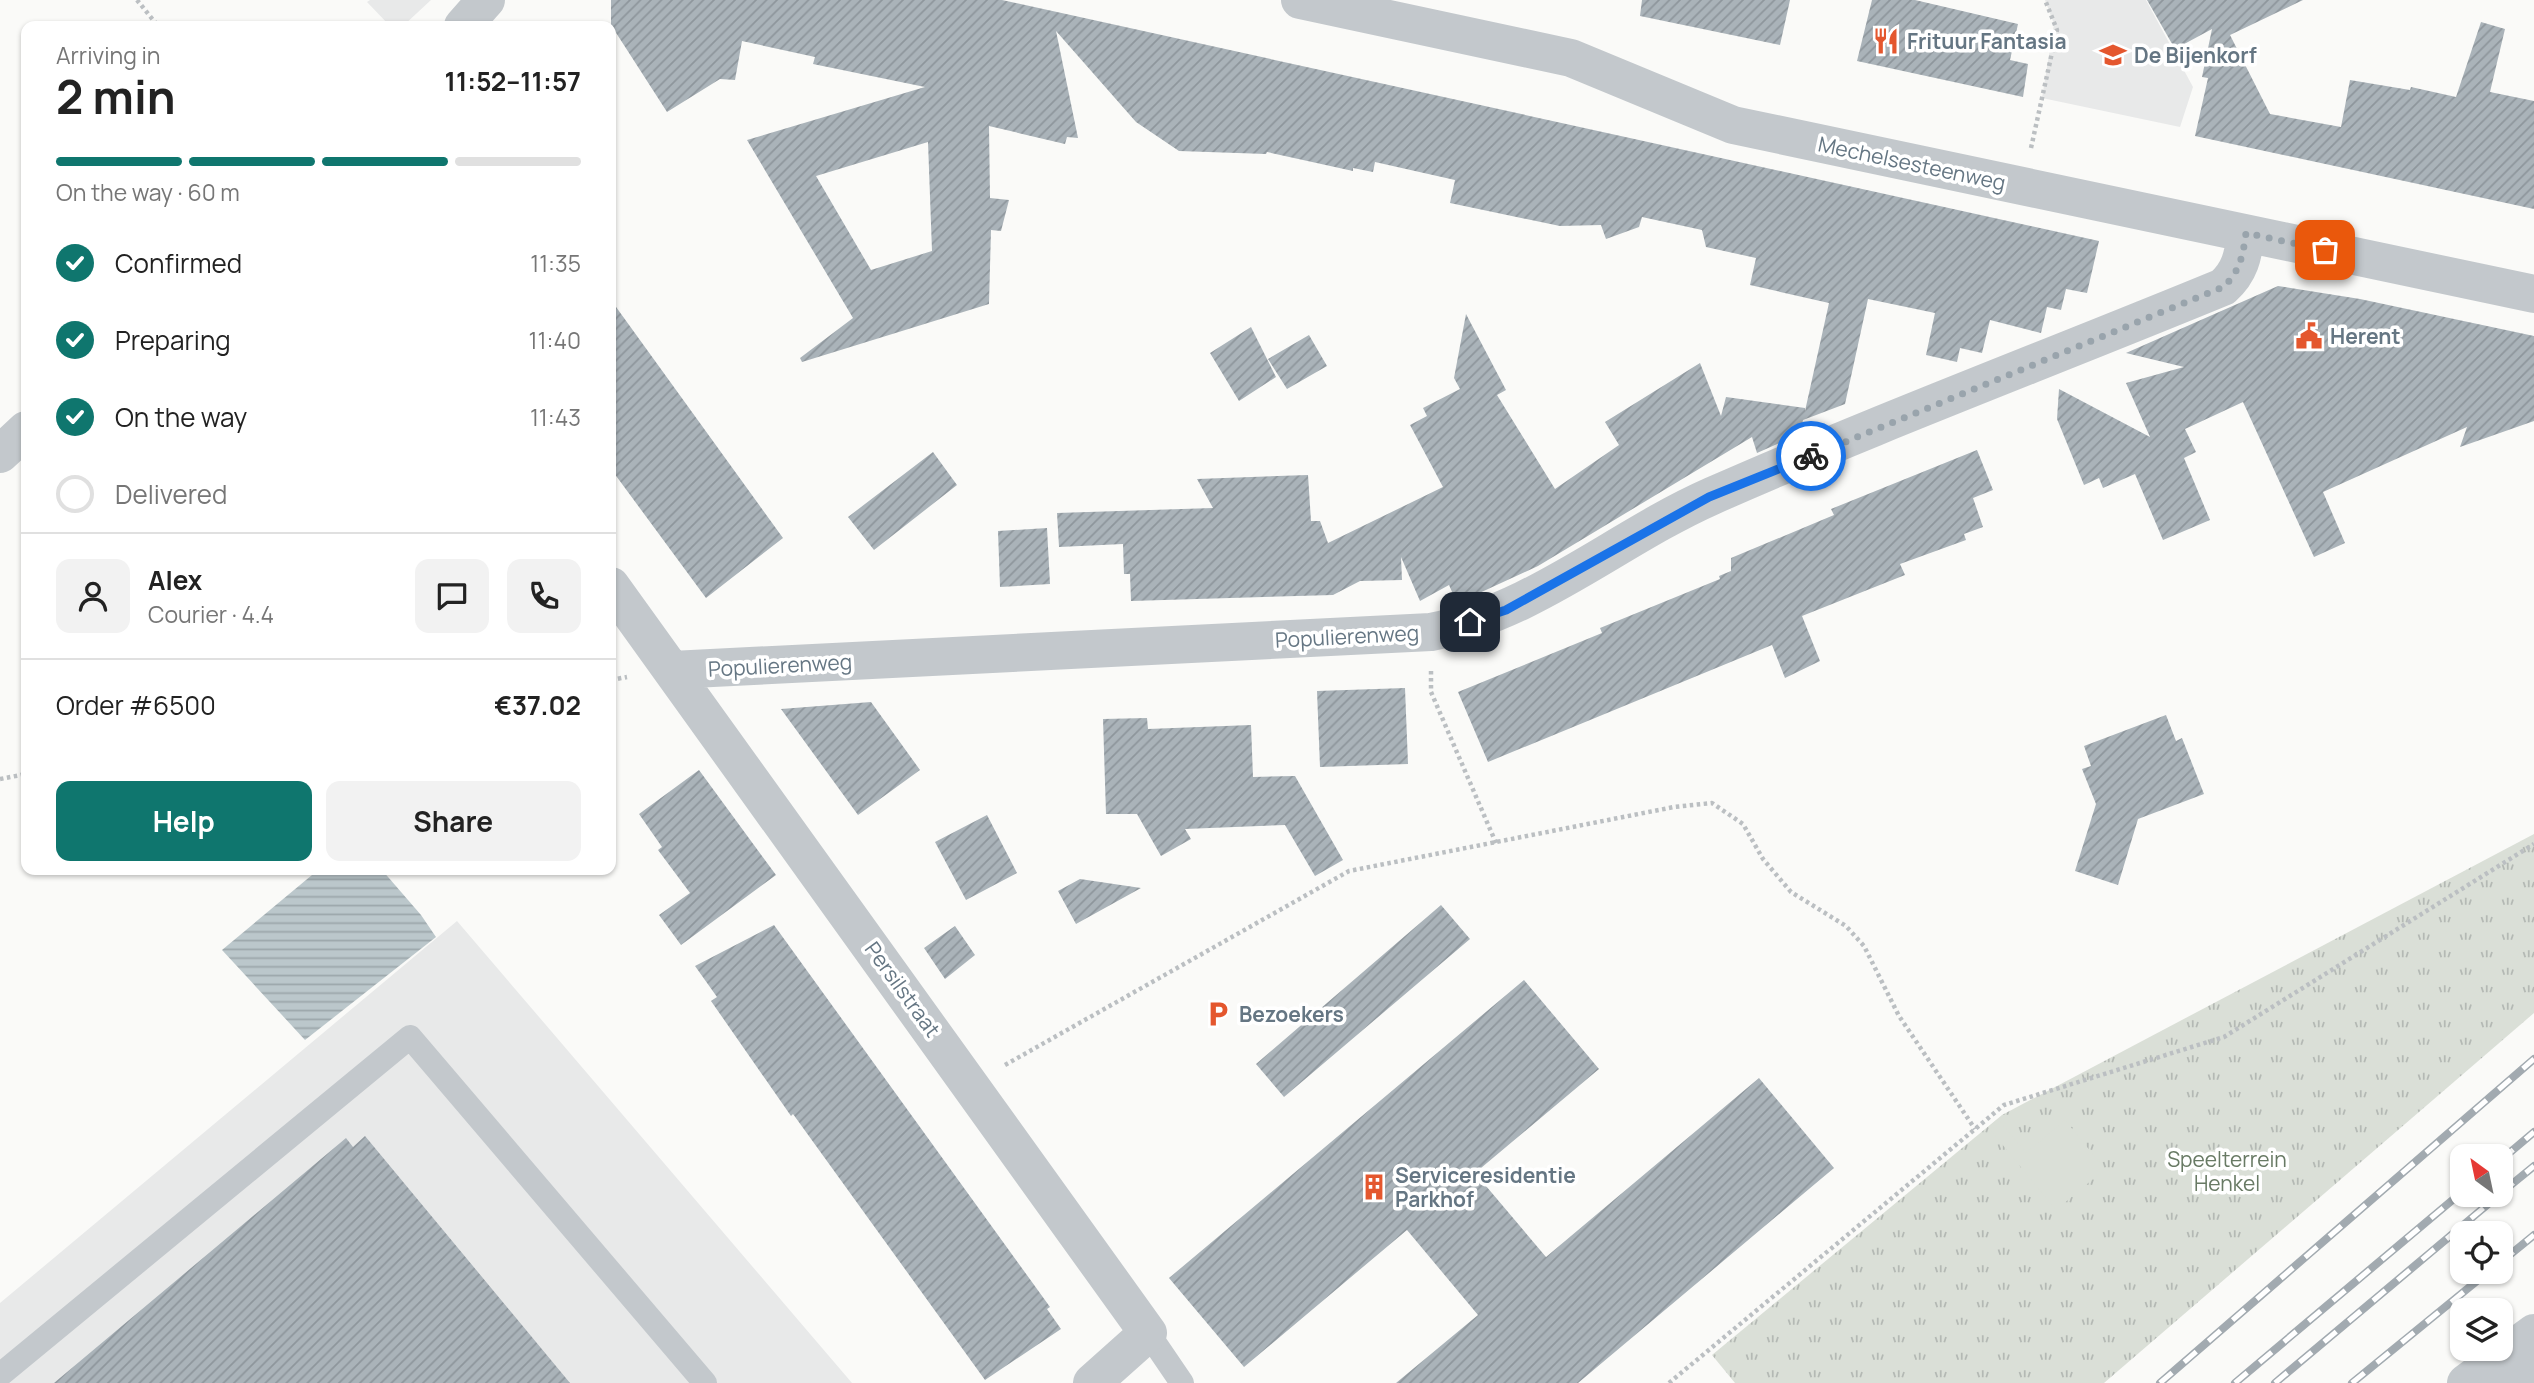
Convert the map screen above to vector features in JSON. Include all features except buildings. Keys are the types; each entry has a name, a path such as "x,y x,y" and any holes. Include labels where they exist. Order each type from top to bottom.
{"street":[{"path":"467,21 486,0"},
{"name":"Mechelsesteenweg","path":"1300,0 1571,58 1733,125 2534,294"},
{"name":"Populierenweg","path":"672,670 1431,632 1506,610 1709,497 2223,287 2234,278 2242,261 2246,233"},
{"path":"0,454 21,435"},
{"name":"Persilstraat","path":"616,593 972,1084 1148,1333"},
{"path":"1092,1383 1148,1333"},
{"path":"2466,1383 2534,1333"},
{"path":"2515,1383 2534,1369"}],"lane":[{"path":"0,1375 410,1037 705,1383"},
{"path":"1148,1333 1182,1383"}],"path":[{"path":"137,0 154,21"},
{"path":"2022,186 2057,30 2045,0"},
{"path":"1431,632 1431,692 1496,843"},
{"path":"0,779 21,776"},
{"path":"972,1084 1349,871 1674,807 1712,803 1743,824 1763,859 1791,892 1846,926 1864,946 1899,1016 1975,1129"},
{"path":"1669,1383 2004,1105 2224,1037 2534,844"}],"shaded area":[{"path":"431,0 408,21 385,21 367,2"},
{"name":"De Bijenkorf","path":"2045,0 2146,0 2193,87 2180,127 2042,98 2054,24"},
{"path":"312,875 386,875 436,937 305,1040 222,950"},
{"path":"457,921 852,1383 0,1383 0,1303"}],"green space":[{"name":"Speelterrein Henkel","path":"2534,834 2534,1013 2104,1383 1735,1383 1712,1355 2002,1115"},
{"path":"1998,1119 2026,1153 2065,1120 2105,1169 2056,1210 1988,1127"}],"railway":[{"path":"2160,1383 2534,1059"},
{"path":"2513,1150 2534,1132"},
{"path":"2513,1183 2534,1166"},
{"path":"2235,1383 2450,1202"},
{"path":"2275,1383 2484,1208"},
{"path":"2513,1252 2534,1235"},
{"path":"2352,1383 2473,1284"}],"way so far":[{"path":"1811,456 2223,287 2234,278 2242,261 2246,233 2325,250"}],"place":[{"name":"Frituur Fantasia","path":"1886,41"},
{"name":"De Bijenkorf","path":"2113,55"},
{"name":"Herent","path":"2309,336"},
{"name":"Bezoekers","path":"1218,1014"},
{"name":"Serviceresidentie Parkhof","path":"1374,1187"}],"route":[{"path":"1470,622 1506,610 1709,497 1811,456"}]}
